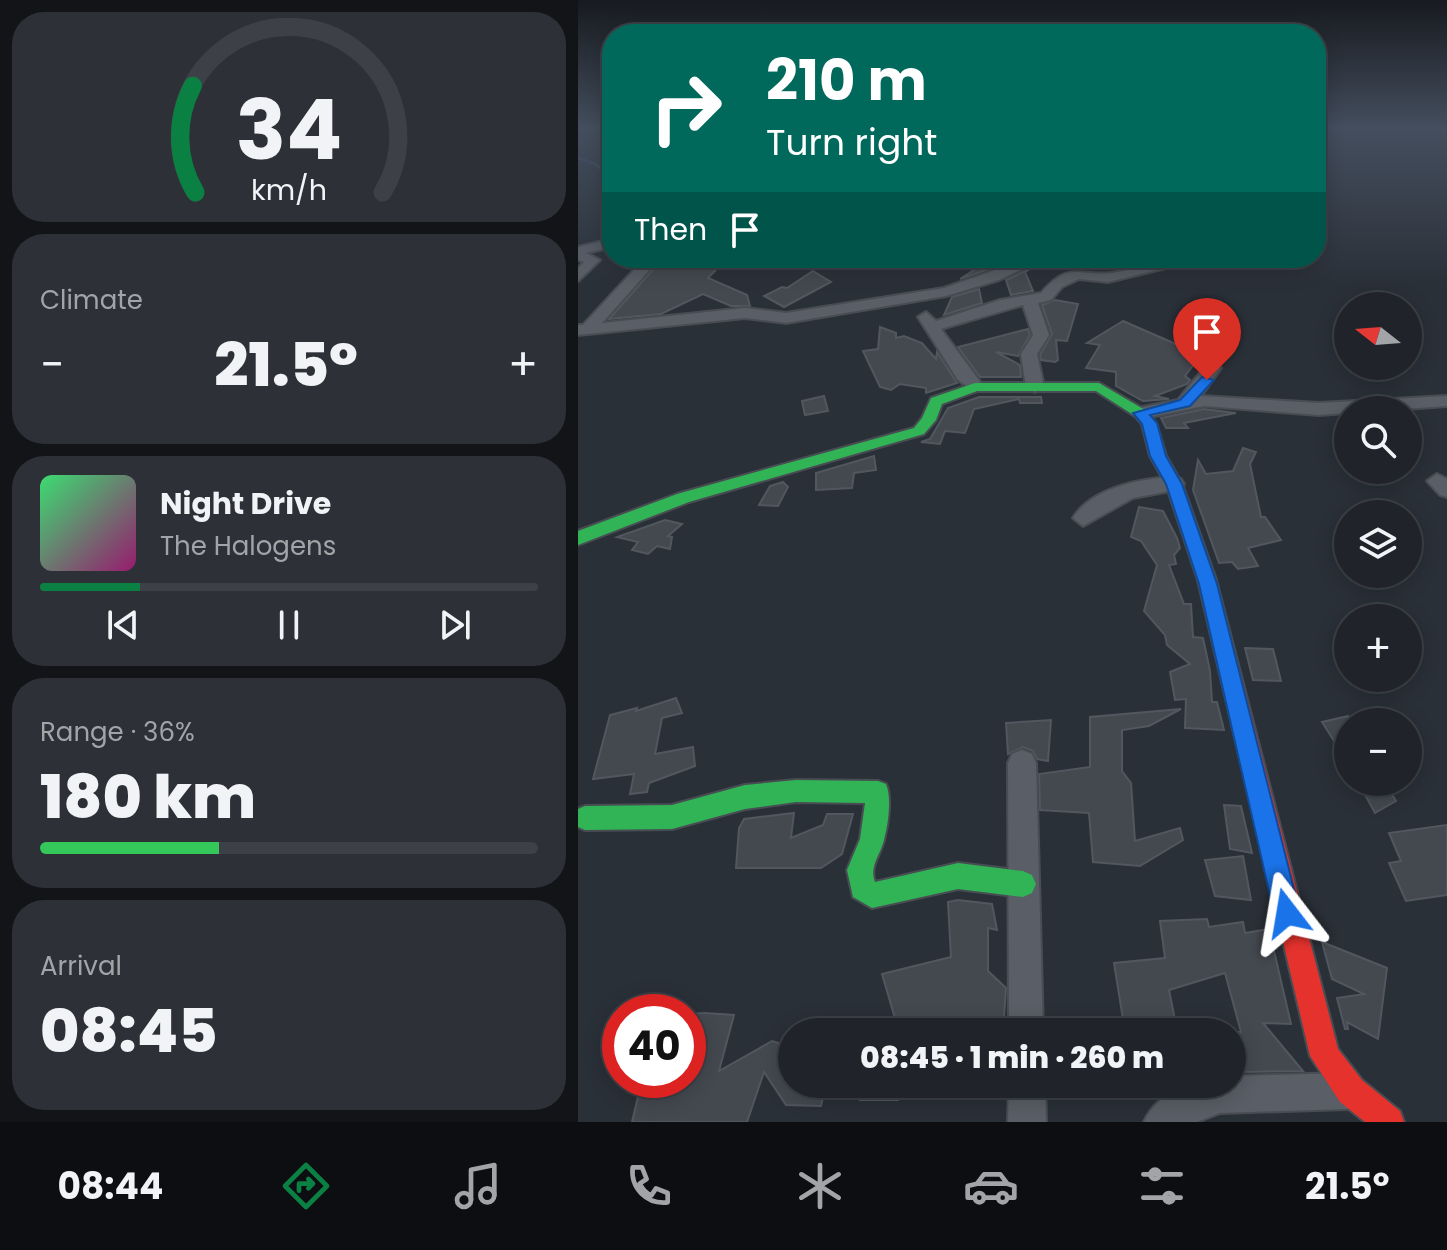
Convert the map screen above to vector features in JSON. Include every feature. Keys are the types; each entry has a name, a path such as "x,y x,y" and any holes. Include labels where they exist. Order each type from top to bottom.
{"street":[{"path":"578,253 602,246"},
{"path":"578,253 593,260 578,277"},
{"path":"583,330 643,268"},
{"path":"583,330 745,313 786,318 896,300 913,301 979,284 1017,268"},
{"path":"932,327 1005,303 1050,295 1057,284 1077,274 1108,278 1154,268"},
{"path":"1029,299 1041,335 1029,354 1035,387"},
{"path":"913,301 964,380 975,387"},
{"path":"1185,403 1207,380 1213,368"},
{"path":"578,538 683,498 919,431 929,420 936,401 975,387 1099,387 1140,413 1149,423 1158,456 1174,484 1215,608 1325,1056 1351,1091 1389,1122"},
{"path":"1140,413 1185,403 1217,401 1323,409 1447,401"},
{"path":"1083,518 1106,499 1152,484 1174,484"},
{"path":"1022,763 1026,1018"},
{"path":"585,818 672,817 745,797 796,791 878,792 872,840 859,870 862,888 872,895 958,876 1023,884"},
{"path":"1163,1122 1195,1102 1220,1095 1351,1091"},
{"path":"1027,1098 1027,1122"}],"building":[{"path":"654,268 717,268 708,278 747,295 750,306 731,306 703,294 661,314 609,319"},
{"path":"971,268 991,268 960,279 974,270"},
{"path":"1032,268 1025,272 1033,291 1011,295 1006,280"},
{"path":"813,271 831,282 784,307 764,296 782,287 787,288"},
{"path":"979,289 982,303 944,315 952,297"},
{"path":"1055,300 1078,304 1067,341 1056,340 1058,360 1055,362 1041,360 1040,355 1052,334 1042,305"},
{"path":"1123,321 1201,355 1185,376 1190,380 1187,384 1155,396 1169,399 1143,401 1116,386 1116,372 1086,368 1100,345 1087,343"},
{"path":"880,327 896,333 896,338 904,336 922,343 936,359 937,352 957,383 926,393 926,388 900,384 891,390 880,387 863,351 878,349"},
{"path":"1028,329 1030,335 1018,356 996,352 1020,365 1021,377 980,377 958,347"},
{"path":"824,396 828,411 805,415 802,401"},
{"path":"979,397 1041,397 1042,403 1020,403 1019,399 974,409 965,433 945,431 940,444 921,442 930,439 948,408"},
{"path":"1204,409 1236,413 1184,423 1188,428 1166,428 1161,418"},
{"path":"1243,448 1256,452 1250,464 1261,517 1265,517 1281,540 1248,548 1258,566 1238,569 1232,562 1219,563 1193,490 1198,460 1206,474 1233,471"},
{"path":"874,456 876,470 854,473 852,488 816,490 816,473"},
{"path":"783,482 788,487 778,506 759,505 770,486"},
{"path":"1139,507 1163,511 1177,538 1180,548 1174,555 1176,564 1169,565 1184,604 1191,604 1193,637 1203,638 1212,702 1217,702 1224,730 1185,728 1186,699 1175,700 1170,672 1190,664 1167,645 1165,635 1144,611 1157,565 1141,541 1131,537"},
{"path":"665,520 682,524 668,536 672,537 670,549 657,546 648,554 632,550 638,542 617,537"},
{"path":"1245,648 1273,649 1281,681 1253,680"},
{"path":"676,698 682,713 662,718 655,754 693,747 695,766 649,783 647,792 630,794 634,774 593,779 610,715 637,708 636,711"},
{"path":"1181,709 1149,726 1122,730 1122,771 1131,783 1135,841 1180,828 1183,840 1140,866 1093,862 1089,813 1040,810 1039,774 1090,767 1090,717"},
{"path":"1334,719 1334,741 1322,722"},
{"path":"1051,720 1048,761 1037,759 1033,751 1023,747 1008,754 1006,723"},
{"path":"1366,796 1393,796 1396,801 1375,813"},
{"path":"1224,805 1241,806 1252,853 1230,849"},
{"path":"794,813 791,838 823,825 827,814 853,814 842,854 821,868 736,868 739,828 744,819"},
{"path":"1447,825 1447,895 1406,901 1389,863 1401,861 1389,833"},
{"path":"1243,856 1251,900 1215,896 1205,860"},
{"path":"958,900 992,904 997,930 988,928 988,971 1006,988 1004,1018 895,1018 882,974 951,957 948,902"},
{"path":"1207,919 1209,927 1243,922 1245,933 1269,929 1291,1024 1263,1023 1303,1071 1246,1072 1246,1018 1237,1018 1225,973 1169,990 1175,1018 1123,1018 1114,963 1165,958 1160,921"},
{"path":"1322,942 1387,968 1378,1039 1347,1022 1348,1029 1345,1029 1337,998 1364,994 1332,979"},
{"path":"706,1013 734,1015 719,1071 772,1041 778,1043 778,1093 764,1072 747,1122 632,1122 638,1098 706,1098"},
{"path":"781,1098 823,1098 821,1106 786,1105"},
{"path":"860,1098 898,1098 898,1100"}],"traffic: fast":[{"path":"578,538 683,498 919,431 929,420 936,401 975,387 1099,387 1140,413 1149,423 1158,456 1174,484 1207,580"},
{"path":"585,818 672,817 745,797 796,791 878,792 872,840 859,870 862,888 872,895 958,876 1023,884"}],"traffic: jam":[{"path":"1207,580 1325,1056 1351,1091 1389,1122"}],"route":[{"path":"1207,380 1185,403 1140,413 1149,423 1158,456 1174,484 1208,584 1233,677 1287,913"}]}
